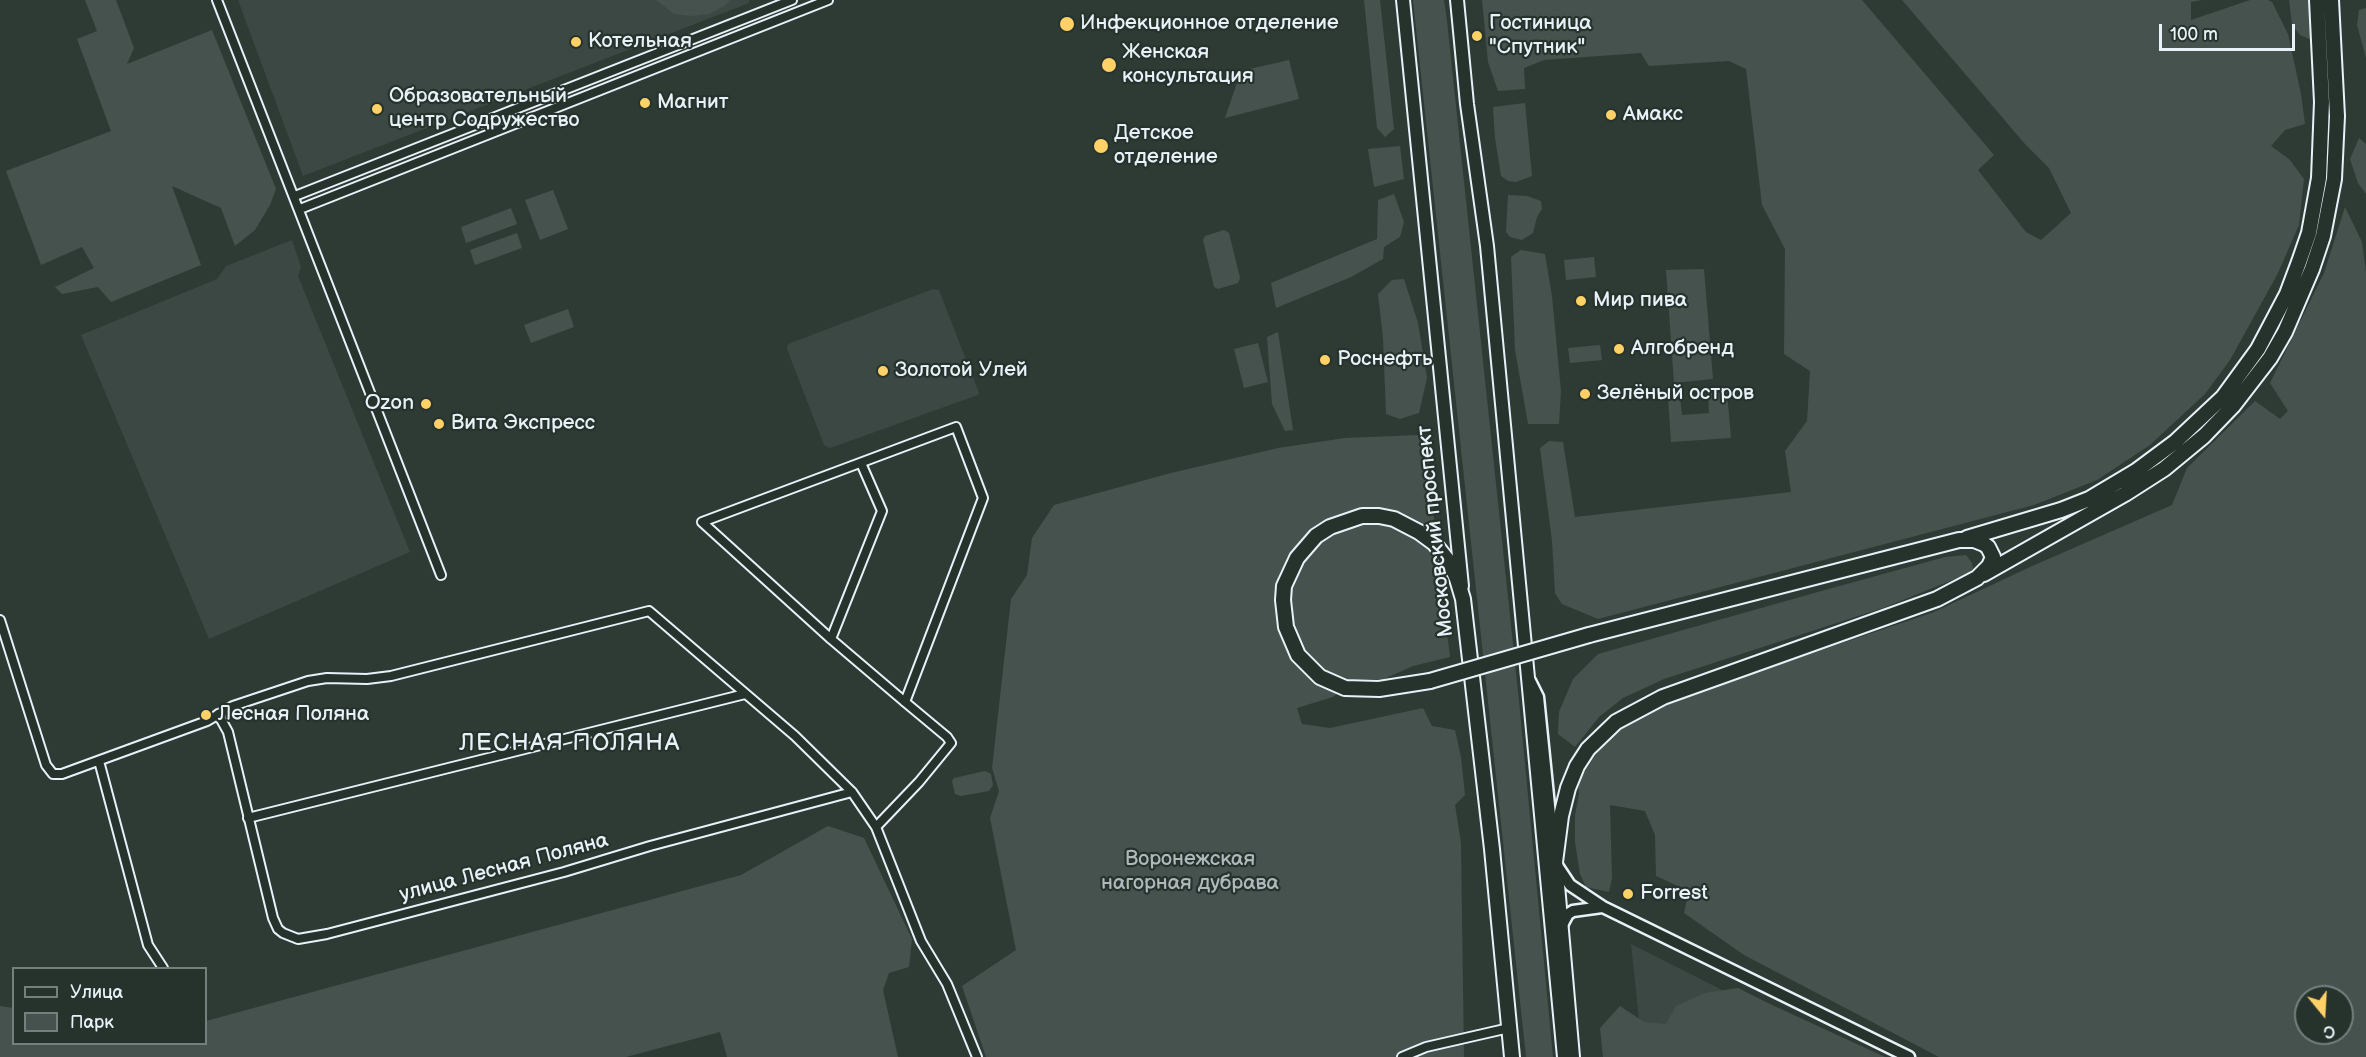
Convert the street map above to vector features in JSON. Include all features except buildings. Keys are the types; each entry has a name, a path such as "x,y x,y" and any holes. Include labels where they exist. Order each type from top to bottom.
{"highway":[{"path":"1463,599 1449,563 1434,543 1419,532 1402,524 1379,516 1362,516 1330,527 1306,546 1289,572 1283,600 1286,627 1298,655 1320,677 1345,688 1403,687 1590,635 1959,540 2061,510 2089,499 2129,476 2175,442 2223,397 2258,349 2288,294 2308,233 2319,178 2322,102 2317,0"},
{"path":"1572,1057 1556,862 1561,816 1571,781 1588,749 1603,732 1616,722 1663,697 1937,599 2125,494 2164,469 2204,436 2233,406 2270,358 2285,332 2312,269 2323,236 2334,179 2337,116 2331,0"},
{"path":"1959,540 1980,542 1991,551 1992,561 1977,578"},
{"name":"Московский проспект","path":"1463,599 1492,849 1512,1057"}],"main road":[{"name":"Московский проспект","path":"1403,0 1463,599"},
{"path":"1457,0 1467,104 1487,246 1564,1057"}],"street":[{"path":"217,0 300,208 441,575"},
{"path":"295,196 792,0"},
{"path":"300,208 828,0"},
{"path":"876,827 912,791 951,743 947,737 905,702 831,639 702,522 956,427 983,498 905,702"},
{"path":"831,639 882,511 861,463"},
{"path":"0,620 48,769 53,774 62,774 207,721 226,709 308,681 327,678 367,679 391,676 649,611 795,736 852,792 876,827 921,941 947,984 977,1057"},
{"path":"1527,675 1538,697 1556,862 1570,885 1603,907 1909,1057"},
{"path":"248,818 745,694"},
{"name":"улица Лесная Поляна","path":"218,714 228,732 273,918 278,929 290,938 305,939 564,872 650,846 852,792"},
{"path":"99,760 148,945 162,967"},
{"path":"1561,927 1568,914 1574,910 1603,907"},
{"path":"1402,1057 1426,1047 1509,1028"}],"shaded area":[{"name":"Образовательный центр Содружество","path":"238,0 749,0 749,3 303,176"},
{"path":"292,240 301,267 298,276 410,552 209,639 81,335 217,279 226,266"},
{"name":"Золотой Улей","path":"933,289 939,290 978,395 830,448 824,445 787,349 788,344"},
{"path":"1631,944 1855,1057 1643,1057"}],"green space":[{"path":"85,0 116,0 134,48 127,64 212,30 276,189 270,205 255,230 235,246 221,208 172,186 201,265 111,302 98,287 62,294 55,287 94,268 82,247 41,265 6,171 111,131 77,39 97,31"},
{"path":"656,0 730,0 726,5 709,14 691,16 674,14"},
{"path":"1364,0 1380,0 1394,129 1385,137 1377,128"},
{"path":"1413,0 1444,0 1447,21 1519,701 1553,1057 1526,1057"},
{"path":"1482,0 1862,0 1994,155 1978,170 2026,232 2041,240 2071,213 2049,168 2025,144 1902,0 2202,0 2191,2 2191,20 2250,0 2268,0 2272,2 2288,34 2301,94 2305,124 2285,130 2271,146 2289,159 2304,179 2299,225 2278,273 2230,360 2205,394 2150,445 2097,480 2034,505 1598,619 1562,604 1555,593 1552,541 1540,448 1549,441 1563,442 1575,517 1791,492 1785,451 1807,421 1810,371 1784,354 1785,249 1762,205 1746,69 1729,61 1649,66 1641,53 1544,60 1524,68 1525,89 1498,91 1488,62"},
{"path":"2289,0 2310,0 2314,41 2300,35 2292,25"},
{"path":"2366,8 2366,58 2357,25 2359,10"},
{"path":"1289,60 1299,99 1225,118 1241,71"},
{"path":"1525,103 1532,176 1516,182 1508,181 1501,176 1493,107"},
{"path":"2359,138 2366,144 2366,194 2358,183 2350,159"},
{"path":"1400,146 1404,179 1374,187 1368,149"},
{"path":"553,190 568,229 540,240 525,200"},
{"path":"1394,194 1404,222 1400,237 1384,247 1383,259 1351,277 1276,308 1271,283 1377,239 1378,200"},
{"path":"1508,195 1527,196 1541,201 1542,209 1537,217 1533,233 1522,240 1510,237 1506,232"},
{"path":"2345,207 2362,242 2366,272 2366,1057 1939,1057 1744,955 1684,913 1689,891 1656,876 1655,835 1645,811 1610,805 1612,878 1609,892 1586,887 1580,874 1575,842 1578,782 1602,745 1630,722 1686,696 1934,612 2172,505 2187,468 2255,401 2280,419 2288,411 2270,383 2324,273"},
{"path":"511,208 517,224 466,243 461,227"},
{"path":"1224,230 1229,233 1240,278 1238,283 1218,289 1214,287 1203,240 1205,236"},
{"path":"517,233 522,248 475,265 470,250"},
{"path":"1521,250 1545,254 1552,296 1561,391 1559,424 1528,424 1515,350 1511,257"},
{"path":"1594,257 1596,277 1566,280 1564,260"},
{"path":"1704,269 1713,379 1674,383 1666,270"},
{"path":"1404,279 1418,323 1427,378 1419,413 1400,419 1386,414 1383,338 1378,294 1392,280"},
{"path":"568,309 574,327 531,343 524,325"},
{"path":"1278,332 1293,430 1285,431 1272,404 1267,337"},
{"path":"1258,343 1268,382 1244,388 1234,349"},
{"path":"1600,345 1602,360 1570,363 1568,348"},
{"path":"1727,392 1731,438 1671,442 1668,397 1680,396 1682,415 1709,413 1708,393"},
{"name":"Воронежская нагорная дубрава","path":"1418,435 1429,459 1435,534 1450,657 1413,666 1384,679 1352,679 1333,697 1297,708 1302,724 1330,728 1423,708 1432,726 1455,730 1461,757 1465,795 1455,805 1461,843 1464,1057 986,1057 962,986 1016,950 990,818 999,791 992,768 1011,599 1027,575 1032,538 1054,505 1171,473 1278,448 1345,438"},
{"path":"1966,555 1973,569 1965,575 1883,608 1664,679 1623,698 1599,717 1575,747 1558,734 1559,712 1573,679 1598,654 1945,557"},
{"path":"985,771 991,774 993,785 989,791 961,796 955,794 952,781 954,778"},
{"path":"828,826 864,838 912,939 909,967 889,973 883,990 898,1057 727,1057 720,1032 626,1057 0,1057 0,1006 12,1008 12,1045 207,1045 207,1021 741,875"},
{"path":"1738,988 1885,1057 1603,1057 1600,1028 1620,1006 1644,1022 1666,1024 1676,1006 1705,993"}],"place":[{"name":"Инфекционное отделение","path":"1067,24"},
{"name":"Гостиница \"Спутник\"","path":"1477,36"},
{"name":"Котельная","path":"576,42"},
{"name":"Женская консультация","path":"1109,65"},
{"name":"Магнит","path":"645,103"},
{"name":"Образовательный центр Содружество","path":"377,109"},
{"name":"Амакс","path":"1611,115"},
{"name":"Детское отделение","path":"1101,146"},
{"name":"Мир пива","path":"1581,301"},
{"name":"Алгобренд","path":"1619,349"},
{"name":"Роснефть","path":"1325,360"},
{"name":"Золотой Улей","path":"883,371"},
{"name":"Зелёный остров","path":"1585,394"},
{"name":"Ozon","path":"426,404"},
{"name":"Вита Экспресс","path":"439,424"},
{"name":"Лесная Поляна","path":"206,715"},
{"name":"Forrest","path":"1628,894"}],"district":[{"name":"ЛЕСНАЯ ПОЛЯНА","path":"570,744"}]}
